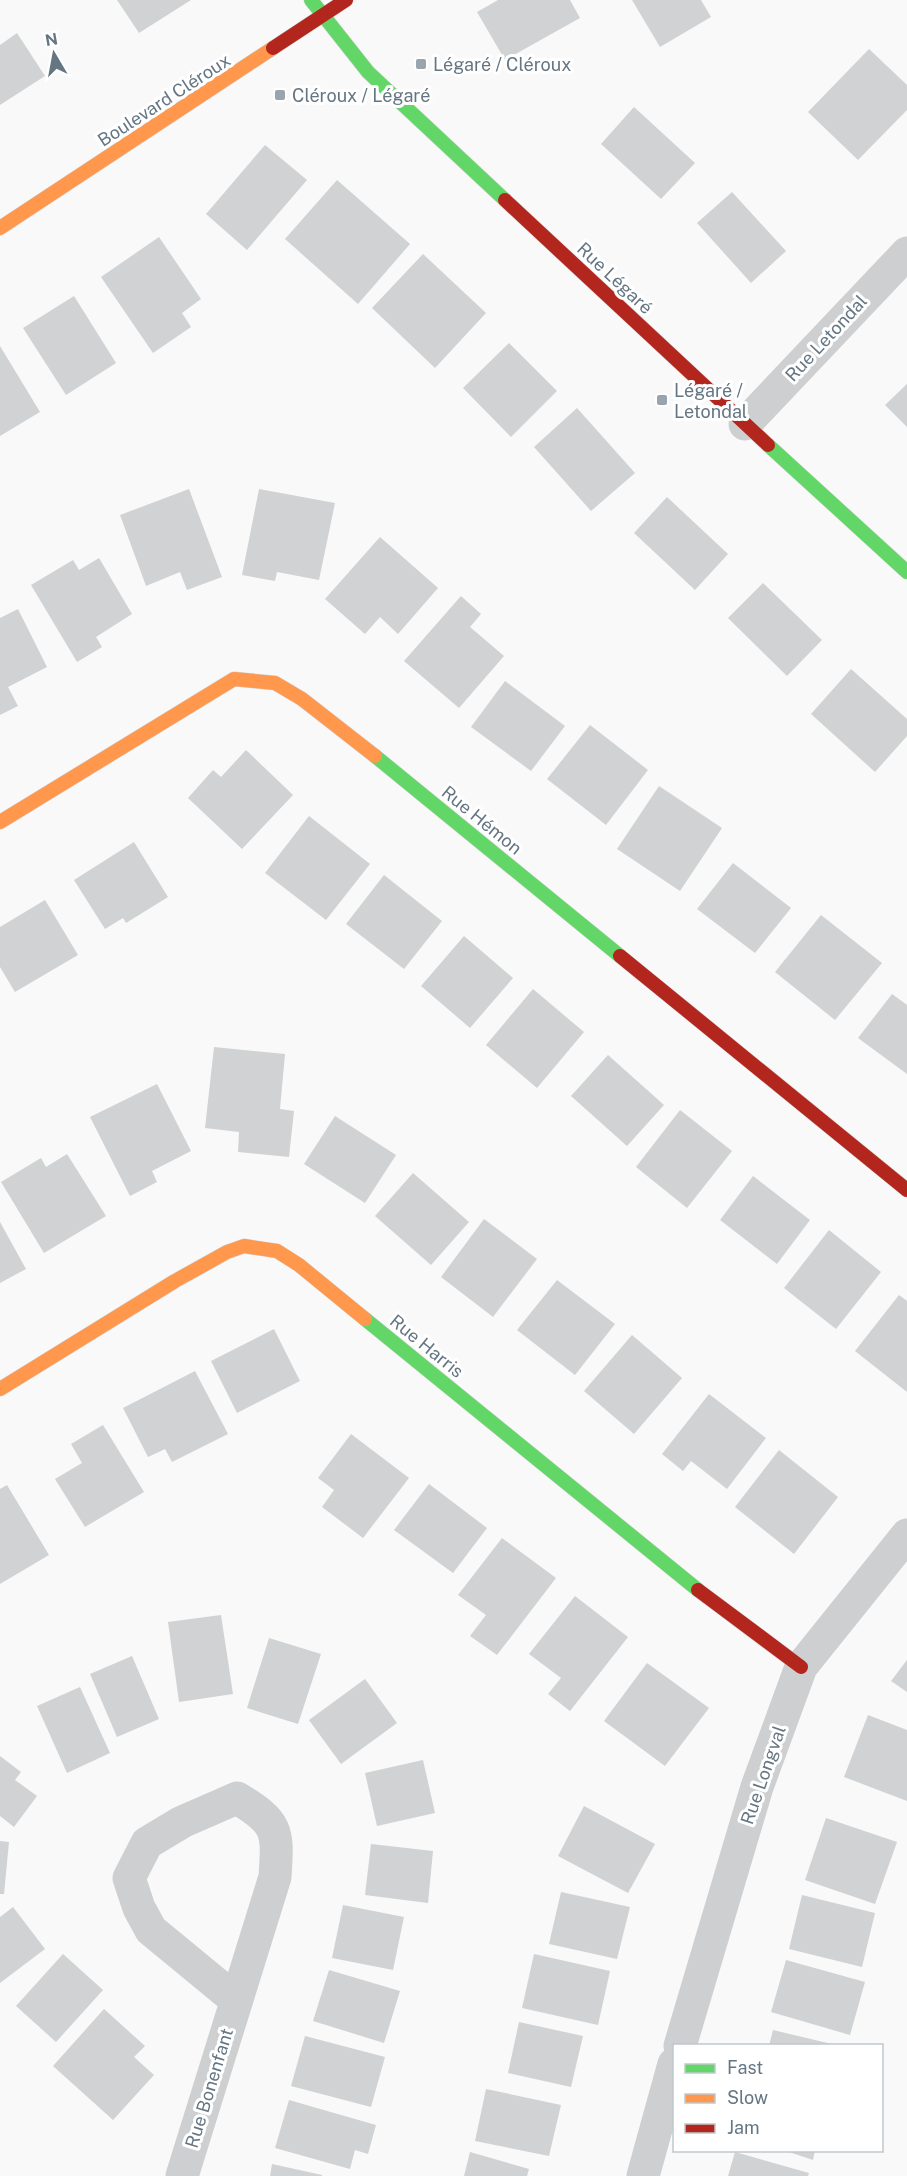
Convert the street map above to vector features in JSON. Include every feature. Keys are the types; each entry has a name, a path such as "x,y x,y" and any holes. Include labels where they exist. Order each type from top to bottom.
{"street":[{"name":"Rue Légaré","path":"311,0 368,72 907,572"},
{"name":"Boulevard Cléroux","path":"0,228 346,0"},
{"name":"Rue Letondal","path":"745,423 907,253"},
{"name":"Rue Hémon","path":"0,822 234,679 276,682 302,699 384,764 907,1190"},
{"name":"Rue Harris","path":"0,1389 175,1281 227,1252 244,1246 277,1251 299,1265 698,1590 801,1667"},
{"name":"Rue Longval","path":"681,2044 757,1787 801,1667 907,1534"},
{"name":"Rue Bonenfant","path":"182,2176 275,1877 277,1840 264,1814 237,1798 182,1822 147,1844 129,1878 139,1908 151,1930 236,2000"},
{"path":"643,2176 673,2071"}],"building":[{"path":"117,0 191,0 139,33"},
{"path":"498,0 570,0 580,18 505,60 477,12"},
{"path":"632,0 701,0 711,17 660,47"},
{"path":"17,33 45,76 0,105 0,45"},
{"path":"869,49 907,85 907,110 858,160 808,112"},
{"path":"634,107 695,163 661,199 601,144"},
{"path":"265,145 307,180 247,250 206,214"},
{"path":"337,180 410,244 358,304 285,239"},
{"path":"732,192 786,251 751,283 697,223"},
{"path":"159,237 201,299 182,313 191,327 153,353 101,277"},
{"path":"423,254 486,313 435,368 372,308"},
{"path":"74,296 116,363 66,395 23,328"},
{"path":"509,343 557,391 511,437 463,388"},
{"path":"0,346 40,412 0,436"},
{"path":"907,384 907,427 885,405"},
{"path":"577,408 635,473 591,511 534,447"},
{"path":"189,489 222,577 187,590 180,572 146,586 120,515"},
{"path":"259,489 335,503 319,580 277,572 275,581 242,575"},
{"path":"667,497 728,554 695,590 634,533"},
{"path":"380,537 438,588 398,634 380,617 365,634 325,599"},
{"path":"99,558 132,614 96,637 102,647 77,662 31,585 73,560 79,570"},
{"path":"763,583 822,640 787,676 728,618"},
{"path":"461,596 481,614 470,627 504,656 459,708 404,661"},
{"path":"18,609 47,667 8,687 18,706 0,715 0,618"},
{"path":"851,669 907,719 907,736 875,772 811,714"},
{"path":"505,681 565,726 531,771 471,727"},
{"path":"590,725 648,770 606,825 547,779"},
{"path":"246,750 293,795 242,849 188,798 213,770 221,777"},
{"path":"659,786 722,828 680,891 617,849"},
{"path":"309,816 370,864 326,920 265,873"},
{"path":"134,842 168,897 126,923 123,918 105,929 74,880"},
{"path":"733,863 791,908 755,953 697,909"},
{"path":"384,875 442,921 404,969 346,924"},
{"path":"45,900 78,955 15,992 0,967 0,927"},
{"path":"821,915 882,963 835,1020 775,972"},
{"path":"464,936 513,978 470,1028 421,986"},
{"path":"533,989 584,1032 537,1088 486,1045"},
{"path":"892,994 907,1005 907,1074 858,1038"},
{"path":"214,1047 285,1054 280,1109 294,1111 289,1157 238,1152 239,1132 205,1128"},
{"path":"608,1055 664,1105 627,1146 571,1096"},
{"path":"157,1084 191,1151 152,1171 157,1182 130,1196 90,1117"},
{"path":"680,1110 732,1151 687,1208 636,1167"},
{"path":"335,1116 396,1155 365,1203 304,1164"},
{"path":"67,1154 106,1216 44,1253 1,1182 41,1158 46,1167"},
{"path":"413,1173 469,1222 431,1265 375,1216"},
{"path":"753,1176 810,1220 777,1264 720,1220"},
{"path":"484,1219 537,1259 493,1317 441,1277"},
{"path":"0,1222 26,1269 0,1283"},
{"path":"829,1230 881,1272 836,1329 784,1288"},
{"path":"557,1280 615,1324 575,1375 517,1330"},
{"path":"899,1295 907,1301 907,1392 855,1351"},
{"path":"274,1329 300,1381 237,1413 211,1361"},
{"path":"632,1335 682,1378 634,1434 584,1391"},
{"path":"195,1371 228,1434 172,1462 165,1449 148,1457 123,1408"},
{"path":"709,1394 766,1438 727,1489 691,1461 683,1471 662,1454"},
{"path":"103,1425 144,1492 85,1527 55,1479 82,1463 71,1444"},
{"path":"351,1434 409,1478 363,1538 322,1507 334,1490 318,1478"},
{"path":"779,1450 838,1497 794,1554 735,1507"},
{"path":"429,1484 487,1528 453,1573 394,1530"},
{"path":"7,1485 49,1555 0,1584 0,1489"},
{"path":"502,1538 556,1578 497,1655 470,1636 486,1615 458,1595"},
{"path":"575,1596 628,1637 570,1711 548,1694 561,1678 529,1654"},
{"path":"221,1615 233,1694 179,1702 168,1622"},
{"path":"269,1638 321,1654 298,1724 247,1708"},
{"path":"132,1656 159,1719 117,1737 90,1674"},
{"path":"907,1660 907,1692 891,1681"},
{"path":"647,1663 709,1708 665,1766 604,1721"},
{"path":"365,1679 397,1723 341,1764 309,1720"},
{"path":"80,1687 110,1753 67,1773 37,1706"},
{"path":"868,1715 907,1730 907,1801 844,1777"},
{"path":"0,1756 21,1772 15,1780 37,1796 14,1827 0,1816"},
{"path":"423,1760 435,1813 377,1826 365,1773"},
{"path":"584,1806 655,1844 628,1893 558,1856"},
{"path":"826,1818 897,1842 875,1904 805,1880"},
{"path":"0,1841 9,1842 4,1894 0,1894"},
{"path":"371,1844 433,1851 428,1903 365,1895"},
{"path":"561,1892 630,1907 617,1959 549,1944"},
{"path":"802,1895 875,1913 862,1967 789,1949"},
{"path":"343,1905 404,1917 393,1970 332,1958"},
{"path":"13,1907 45,1949 0,1983 0,1917"},
{"path":"63,1954 103,1990 56,2042 16,2006"},
{"path":"534,1954 610,1971 598,2025 522,2008"},
{"path":"786,1960 865,1982 850,2035 771,2012"},
{"path":"329,1970 400,1991 384,2043 313,2021"},
{"path":"104,2009 145,2046 134,2057 154,2075 113,2120 53,2066"},
{"path":"519,2022 583,2036 571,2087 508,2073"},
{"path":"773,2030 832,2044 770,2044"},
{"path":"305,2036 385,2057 371,2107 291,2086"},
{"path":"486,2089 561,2105 549,2156 475,2141"},
{"path":"289,2100 376,2125 368,2154 355,2150 350,2169 275,2148"},
{"path":"470,2152 529,2169 527,2176 464,2176"},
{"path":"735,2152 809,2173 808,2176 728,2176"},
{"path":"789,2152 815,2152 813,2160"},
{"path":"272,2164 322,2175 322,2176 270,2176"}],"traffic: fast":[{"path":"311,0 368,72 505,200"},
{"path":"768,445 907,572"},
{"path":"375,756 620,956"},
{"path":"365,1319 698,1590"}],"traffic: slow":[{"path":"0,228 273,48"},
{"path":"0,822 234,679 275,683 302,699 375,756"},
{"path":"0,1389 175,1281 227,1252 244,1246 277,1251 299,1265 365,1319"}],"traffic: jam":[{"path":"273,48 346,0"},
{"path":"505,200 768,445"},
{"path":"620,956 907,1190"},
{"path":"698,1590 801,1667"}],"place":[{"name":"Légaré / Cléroux","path":"421,64"},
{"name":"Cléroux / Légaré","path":"280,95"},
{"name":"Légaré / Letondal","path":"662,400"}]}
